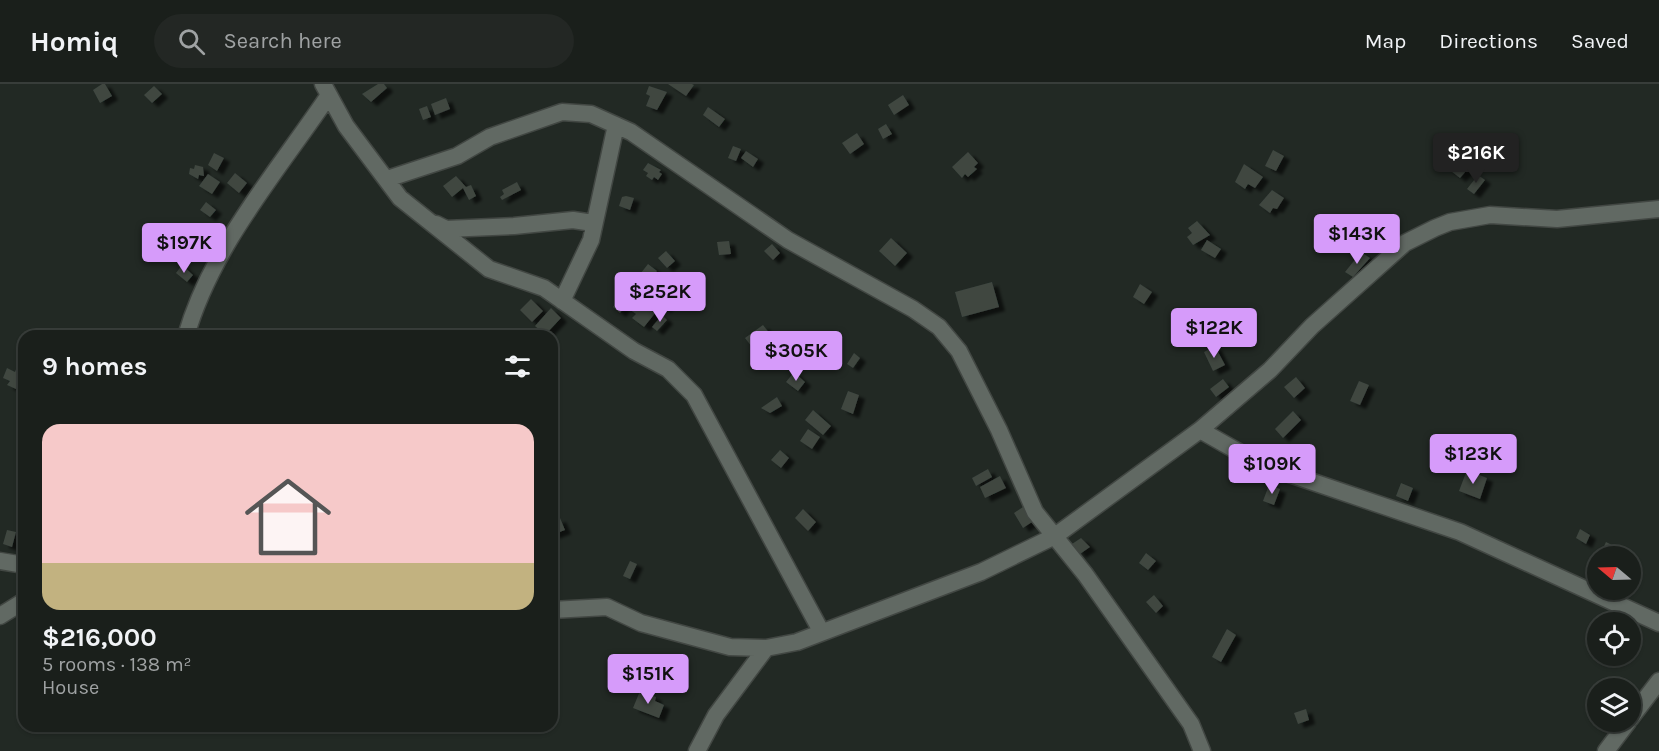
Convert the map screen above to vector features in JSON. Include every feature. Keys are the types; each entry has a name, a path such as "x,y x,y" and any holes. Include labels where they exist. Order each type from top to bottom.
{"street":[{"path":"188,330 195,306 236,227 326,90 346,126 400,198 489,269 544,288 634,351 668,369 694,395 821,631"},
{"path":"387,179 457,156 490,137 562,112 591,114 631,132 788,240 913,309 939,327 959,351 999,430 1035,512 1085,573 1191,724 1202,751"},
{"path":"562,301 591,240 616,125"},
{"path":"558,610 607,607 641,623 730,647 766,648 797,642 981,572 1055,537 1200,430 1270,370 1312,326 1405,243 1450,222 1490,215 1557,219 1659,209"},
{"path":"429,221 446,229 524,226 573,220 593,223"},
{"path":"1200,430 1260,464 1460,532 1659,623"},
{"path":"0,561 18,564"},
{"path":"0,616 18,605"},
{"path":"697,751 716,715 766,648"},
{"path":"1641,704 1659,681"},
{"path":"1606,751 1620,732"}],"building":[{"path":"105,84 112,96 100,103 93,90"},
{"path":"378,84 384,84 387,88 371,102 362,94"},
{"path":"668,84 692,84 694,85 686,96"},
{"path":"154,86 162,94 152,103 144,95"},
{"path":"649,86 667,92 657,110 646,106 650,96 646,94"},
{"path":"903,95 909,105 894,115 888,105"},
{"path":"446,98 450,109 435,115 431,104"},
{"path":"427,106 431,117 423,120 419,109"},
{"path":"708,107 725,119 719,127 703,115"},
{"path":"886,124 892,134 883,139 878,129"},
{"path":"857,133 864,144 850,154 842,143"},
{"path":"733,146 741,149 736,161 728,158"},
{"path":"1273,150 1284,156 1276,171 1265,166"},
{"path":"746,151 758,159 753,167 741,158"},
{"path":"968,152 978,163 974,167 977,169 968,177 965,174 962,178 952,167"},
{"path":"214,153 224,158 217,171 208,165"},
{"path":"1453,159 1467,170 1460,178 1447,168"},
{"path":"648,163 661,170 659,172 662,174 658,180 654,177 652,180 646,176 648,173 643,170"},
{"path":"1244,164 1263,177 1255,188 1248,184 1245,189 1235,182"},
{"path":"195,165 203,167 204,176 199,175 198,179 189,174 190,168 194,169"},
{"path":"235,173 247,183 239,193 227,183"},
{"path":"208,174 220,182 212,194 199,186"},
{"path":"1478,175 1485,180 1474,194 1467,189"},
{"path":"456,176 466,187 471,185 476,196 469,200 463,188 452,197 443,186"},
{"path":"517,182 521,190 502,200 500,197 504,194 502,190"},
{"path":"1272,190 1284,198 1277,209 1273,208 1270,213 1259,205"},
{"path":"622,197 634,198 630,210 619,206"},
{"path":"206,202 216,210 210,217 200,210"},
{"path":"1197,221 1210,235 1193,245 1187,237 1192,233 1188,228"},
{"path":"1328,221 1342,232 1336,240 1332,237 1327,243 1317,235"},
{"path":"188,223 199,232 195,240 191,237 188,241 180,237"},
{"path":"891,238 907,253 895,266 879,251"},
{"path":"1207,240 1221,249 1215,258 1201,250"},
{"path":"729,241 731,254 719,255 717,242"},
{"path":"772,244 780,253 773,260 764,251"},
{"path":"666,251 675,261 667,268 658,258"},
{"path":"1361,252 1370,258 1353,277 1345,272"},
{"path":"648,264 657,271 645,285 637,278"},
{"path":"182,265 193,275 187,282 176,273"},
{"path":"992,282 999,307 962,317 955,292"},
{"path":"1140,284 1152,292 1144,304 1133,297"},
{"path":"671,285 680,291 665,309 657,302"},
{"path":"628,289 656,312 644,327 632,318 636,314 625,306 620,313 613,307"},
{"path":"531,299 543,311 532,322 520,310"},
{"path":"551,308 561,318 550,330 539,330 535,326"},
{"path":"662,315 667,320 657,331 652,327"},
{"path":"763,325 773,338 755,351 745,338"},
{"path":"803,340 815,349 809,358 797,349"},
{"path":"1215,346 1225,365 1213,371 1204,352"},
{"path":"854,353 860,358 853,368 847,364"},
{"path":"18,364 16,389 7,385 10,381 3,378 7,368 15,372"},
{"path":"794,372 805,382 798,391 786,382"},
{"path":"1296,377 1305,388 1294,398 1284,387"},
{"path":"1223,379 1229,387 1216,397 1210,389"},
{"path":"1359,381 1369,385 1360,405 1350,401"},
{"path":"848,391 859,395 853,414 841,409"},
{"path":"777,397 782,406 770,413 761,408"},
{"path":"813,410 831,426 823,435 805,420"},
{"path":"1293,411 1301,420 1283,438 1275,429"},
{"path":"808,429 820,437 812,449 800,441"},
{"path":"780,450 789,458 781,468 771,460"},
{"path":"988,469 992,477 976,486 972,478"},
{"path":"1467,470 1487,478 1480,499 1459,491"},
{"path":"1000,476 1006,488 985,498 980,487"},
{"path":"1401,483 1413,488 1408,501 1396,496"},
{"path":"1269,485 1280,489 1274,505 1263,501"},
{"path":"1029,503 1038,518 1023,528 1014,513"},
{"path":"803,509 816,522 808,531 795,518"},
{"path":"560,518 565,530 558,533 558,519"},
{"path":"1580,529 1590,535 1586,544 1576,538"},
{"path":"7,530 16,532 12,547 3,544"},
{"path":"1081,538 1090,547 1080,554 1072,544"},
{"path":"1146,553 1156,561 1148,570 1139,563"},
{"path":"630,561 637,564 630,579 623,576"},
{"path":"1154,595 1163,606 1156,613 1146,602"},
{"path":"1227,629 1236,635 1221,662 1212,657"},
{"path":"641,665 652,670 643,687 632,681"},
{"path":"640,691 656,697 655,701 664,705 659,718 633,708"},
{"path":"1306,709 1309,720 1298,724 1294,713"}]}
